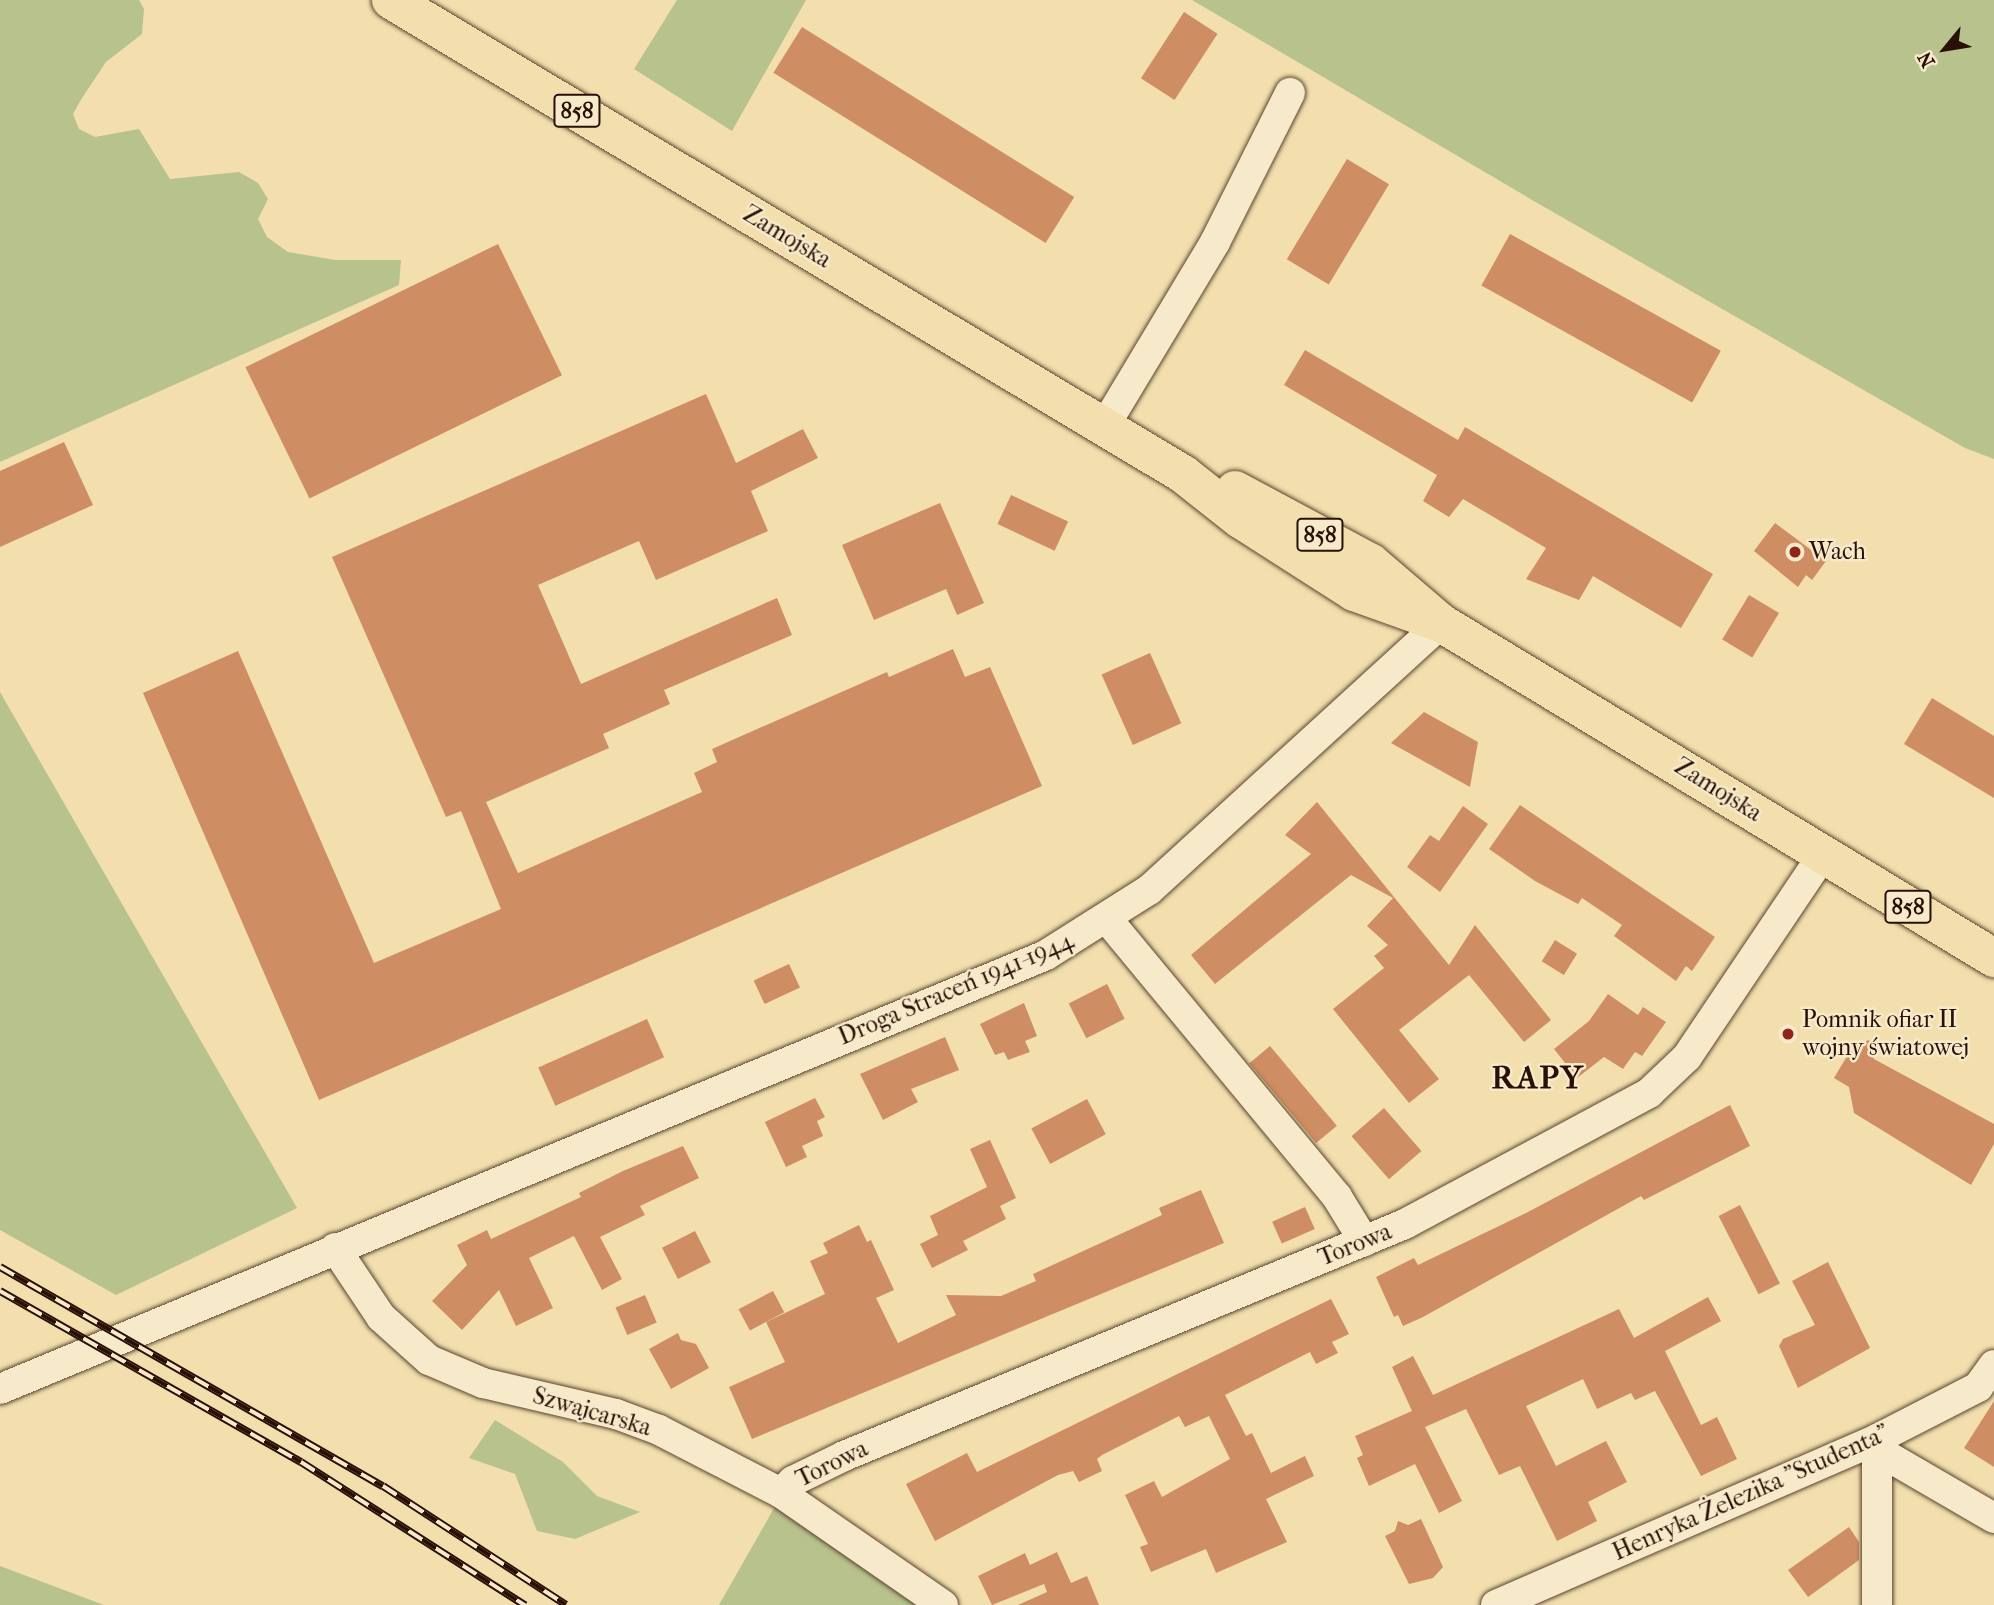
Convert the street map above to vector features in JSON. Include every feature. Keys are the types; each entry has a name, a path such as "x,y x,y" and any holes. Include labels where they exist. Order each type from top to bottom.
{"main road":[{"name":"Zamojska","path":"391,0 1183,474 1240,519 1354,592 1441,623 1994,958"}],"street":[{"path":"1104,427 1215,242 1290,93"},
{"name":"Droga Straceń 1941-1944","path":"0,1390 335,1248 1046,955 1108,920 1149,890 1441,623"},
{"name":"Torowa","path":"781,1493 793,1481 844,1456 1405,1224 1662,1084 1687,1057 1822,856"},
{"path":"1108,920 1337,1197 1364,1241"},
{"name":"Szwajcarska","path":"335,1248 381,1317 429,1360 483,1383 629,1418 781,1493 943,1605"},
{"name":"Henryka Żelezika \"Studenta\"","path":"1496,1605 1877,1444 1979,1387 1994,1365"},
{"path":"1877,1444 1994,1518"},
{"path":"1877,1444 1877,1605"}],"green space":[{"path":"0,0 139,0 144,9 142,34 106,62 82,98 73,114 79,129 95,137 139,129 170,179 239,172 258,183 268,199 258,219 267,237 288,252 335,260 401,260 399,285 0,462"},
{"path":"677,0 806,0 732,131 634,69"},
{"path":"1192,0 1994,0 1994,459 1965,448 1539,204"},
{"path":"0,692 297,1208 116,1295 0,1230"},
{"path":"495,1420 563,1462 597,1496 640,1512 575,1539 537,1531 515,1474 469,1458"},
{"path":"777,1503 923,1605 719,1605"},
{"path":"0,1566 104,1605 0,1605"}],"building":[{"path":"1184,12 1218,34 1175,100 1141,78"},
{"path":"802,27 1074,197 1046,243 773,73"},
{"path":"1347,159 1389,184 1329,285 1287,259"},
{"path":"1510,234 1721,351 1692,402 1481,286"},
{"path":"498,244 562,375 309,498 245,367"},
{"path":"1305,350 1458,440 1465,427 1713,574 1681,628 1593,576 1579,600 1526,579 1546,548 1463,499 1449,517 1423,501 1437,475 1284,385"},
{"path":"706,394 736,463 803,429 818,458 751,491 768,531 656,580 639,541 538,585 581,684 777,598 792,635 664,690 670,704 603,734 609,748 486,802 518,873 702,792 694,773 717,762 712,749 887,672 889,677 953,649 965,677 990,667 1042,786 319,1100 143,693 238,651 374,963 501,909 461,811 446,817 332,557"},
{"path":"64,442 93,505 0,547 0,471"},
{"path":"1011,495 1068,522 1055,551 997,524"},
{"path":"940,503 984,603 957,615 946,589 874,620 842,545"},
{"name":"Wach","path":"1775,523 1826,561 1812,580 1806,575 1798,587 1754,551"},
{"path":"1749,595 1779,613 1752,658 1722,640"},
{"path":"1150,653 1181,723 1133,745 1102,675"},
{"path":"1932,698 1994,736 1994,798 1904,744"},
{"path":"1424,712 1478,742 1470,787 1391,743"},
{"path":"1317,802 1449,965 1475,925 1551,1020 1524,1042 1469,975 1399,1030 1439,1079 1409,1103 1333,1009 1384,968 1374,956 1388,945 1367,926 1393,898 1351,875 1215,984 1191,955 1311,854 1285,835"},
{"path":"1520,805 1715,937 1692,971 1686,966 1676,981 1614,936 1622,925 1582,898 1578,904 1535,881 1489,849"},
{"path":"1463,806 1488,824 1440,892 1407,867 1430,835 1439,841"},
{"path":"1555,940 1577,954 1564,975 1542,961"},
{"path":"789,964 800,988 765,1004 754,980"},
{"path":"1107,984 1125,1019 1086,1038 1069,1004"},
{"path":"1608,994 1638,1015 1643,1007 1666,1022 1642,1056 1635,1052 1623,1069 1604,1057 1577,1078 1554,1049 1589,1021"},
{"path":"1024,1003 1037,1036 1025,1041 1030,1052 1008,1060 1004,1052 995,1055 980,1024"},
{"path":"647,1019 664,1057 555,1106 538,1067"},
{"path":"945,1037 959,1070 911,1089 918,1102 883,1120 860,1074"},
{"path":"1869,1040 1874,1059 1994,1124 1994,1144 1971,1185 1854,1113 1849,1087 1834,1078 1853,1046"},
{"path":"1270,1046 1337,1126 1316,1143 1249,1063"},
{"path":"815,1098 825,1117 817,1121 823,1136 802,1146 807,1157 786,1167 765,1122"},
{"path":"1087,1099 1106,1134 1050,1164 1031,1129"},
{"path":"1730,1105 1750,1146 1644,1200 1641,1196 1423,1317 1403,1326 1398,1315 1394,1317 1376,1277 1414,1258 1418,1265 1526,1213"},
{"path":"1384,1108 1421,1151 1389,1179 1352,1136"},
{"path":"990,1140 1016,1198 1000,1206 1006,1219 963,1241 968,1250 932,1268 920,1244 938,1235 930,1216 987,1187 970,1149"},
{"path":"683,1146 699,1178 640,1206 645,1215 600,1237 622,1279 602,1290 574,1236 529,1258 553,1308 516,1326 499,1290 462,1330 432,1301 467,1265 457,1245 487,1230 491,1239 581,1197 579,1193 623,1171"},
{"path":"1201,1190 1224,1243 752,1439 729,1387 785,1362 766,1322 825,1294 810,1261 828,1253 823,1243 859,1225 867,1242 871,1240 894,1290 876,1298 898,1343 956,1315 946,1295 1001,1296 1036,1281 1033,1274 1162,1215 1159,1208"},
{"path":"1740,1205 1780,1283 1759,1294 1719,1216"},
{"path":"1305,1207 1315,1229 1282,1244 1272,1222"},
{"path":"695,1231 711,1262 678,1279 662,1248"},
{"path":"1828,1262 1870,1348 1798,1388 1779,1346 1783,1339 1815,1325 1792,1281"},
{"path":"773,1291 784,1312 750,1331 739,1309"},
{"path":"645,1295 657,1323 627,1335 616,1308"},
{"path":"1708,1297 1721,1321 1665,1351 1701,1425 1717,1417 1737,1459 1701,1476 1655,1391 1635,1400 1631,1393 1597,1409 1583,1379 1526,1406 1556,1466 1606,1441 1627,1482 1588,1502 1597,1521 1557,1541 1520,1466 1499,1475 1466,1409 1425,1427 1462,1501 1439,1513 1415,1464 1369,1486 1357,1458 1363,1455 1355,1436 1412,1411 1392,1367 1413,1356 1433,1395 1619,1309 1634,1338"},
{"path":"1331,1299 1349,1334 1332,1342 1338,1353 1316,1364 1310,1352 1225,1395 1246,1436 1252,1433 1271,1473 1305,1456 1314,1476 1266,1499 1287,1542 1216,1573 1206,1549 1151,1572 1140,1547 1148,1544 1125,1495 1154,1481 1162,1497 1230,1459 1209,1416 1185,1427 1179,1416 1102,1455 1097,1459 1102,1471 1079,1482 1073,1471 1058,1475 935,1541 906,1484 967,1453 977,1472"},
{"path":"678,1333 681,1340 696,1344 709,1368 671,1389 649,1349"},
{"path":"1994,1401 1994,1467 1964,1448"},
{"path":"1421,1519 1443,1567 1433,1578 1409,1584 1385,1536 1395,1531 1398,1521 1408,1525"},
{"path":"1849,1527 1859,1542 1859,1560 1808,1597 1788,1570"},
{"path":"1057,1552 1071,1583 1087,1576 1099,1605 1018,1605 1047,1592 1044,1584 992,1605 978,1576 1025,1553 1030,1565"}],"railway":[{"path":"0,1267 383,1486 566,1605"},
{"path":"0,1291 301,1462 525,1605"}],"place":[{"name":"Wach","path":"1795,552"},
{"name":"Pomnik ofiar II wojny światowej","path":"1788,1034"}],"district":[{"name":"RAPY","path":"1538,1078"}]}
